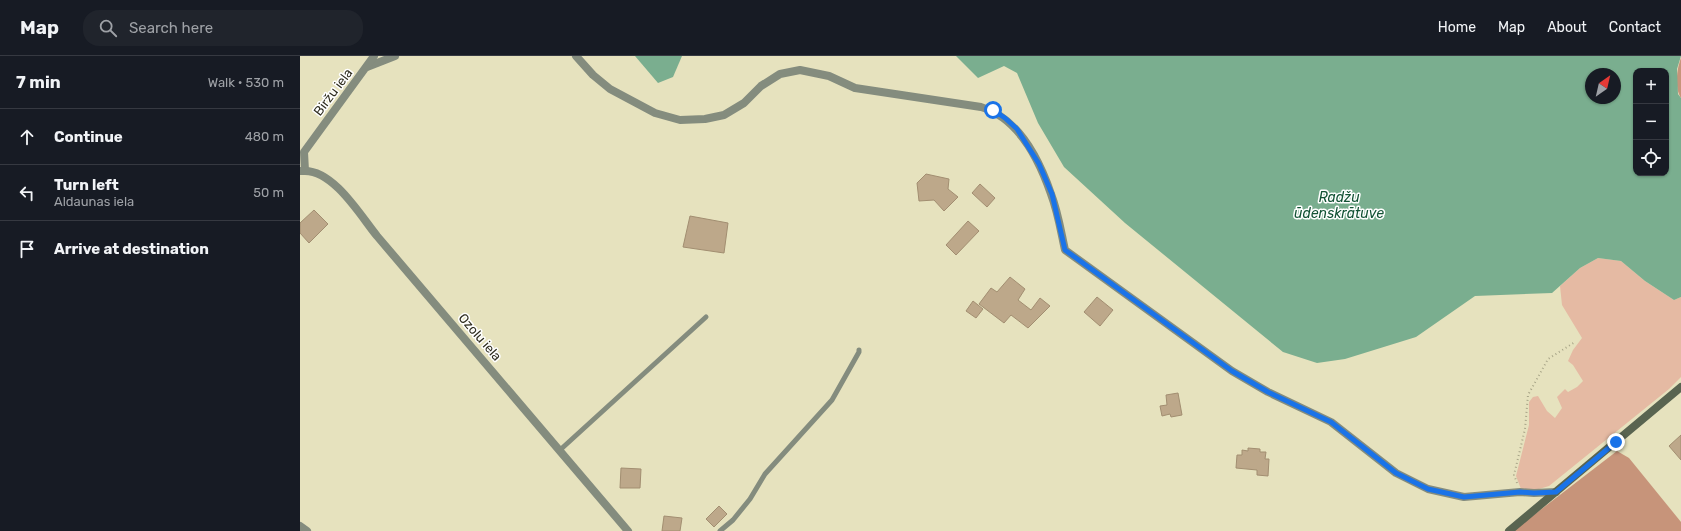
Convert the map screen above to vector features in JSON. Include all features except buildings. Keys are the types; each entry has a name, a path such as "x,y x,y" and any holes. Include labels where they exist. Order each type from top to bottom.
{"street":[{"name":"Biržu iela","path":"302,171 304,152 374,56"},
{"path":"367,67 395,56"},
{"path":"576,56 593,75 610,89 655,113 680,120 705,119 724,115 744,103 761,86 780,74 800,70 829,76 855,88 993,110 1017,129 1039,164 1052,194 1065,250 1232,371 1256,385 1331,422 1396,473 1428,489 1464,497 1520,492 1556,492"},
{"name":"Ozolu iela","path":"302,171 322,175 338,189 628,531"},
{"path":"1509,531 1681,387"},
{"path":"300,526 307,531"}],"lane":[{"path":"560,450 706,317"},
{"path":"720,531 733,520 750,499 765,474 832,400 859,350"}],"path":[{"path":"1520,492 1514,475 1525,429 1528,395 1548,359 1575,342"}],"shaded area":[{"path":"1681,58 1681,98 1677,89 1677,72"},
{"path":"1598,258 1621,261 1645,281 1674,300 1681,297 1681,377 1669,389 1549,486 1539,489 1521,489 1516,476 1529,425 1529,402 1533,397 1538,396 1547,411 1555,418 1562,408 1557,397 1565,389 1568,392 1577,387 1583,381 1573,365 1568,361 1573,350 1582,338 1562,305 1560,286 1580,268"},
{"path":"1617,451 1629,458 1681,522 1681,531 1513,531"}],"water":[{"path":"635,56 682,56 673,77 658,83"},
{"name":"Radžu ūdenskrātuve","path":"956,56 1681,56 1677,69 1678,94 1681,98 1681,297 1674,300 1645,281 1621,261 1598,258 1580,268 1552,293 1475,296 1416,337 1345,359 1317,363 1283,352 1125,223 1064,167 1038,123 1017,73 1004,66 978,78"}],"route":[{"path":"993,110 1017,129 1039,164 1052,194 1065,250 1232,371 1268,392 1331,422 1396,473 1428,489 1464,497 1520,492 1556,492 1616,442"}]}
